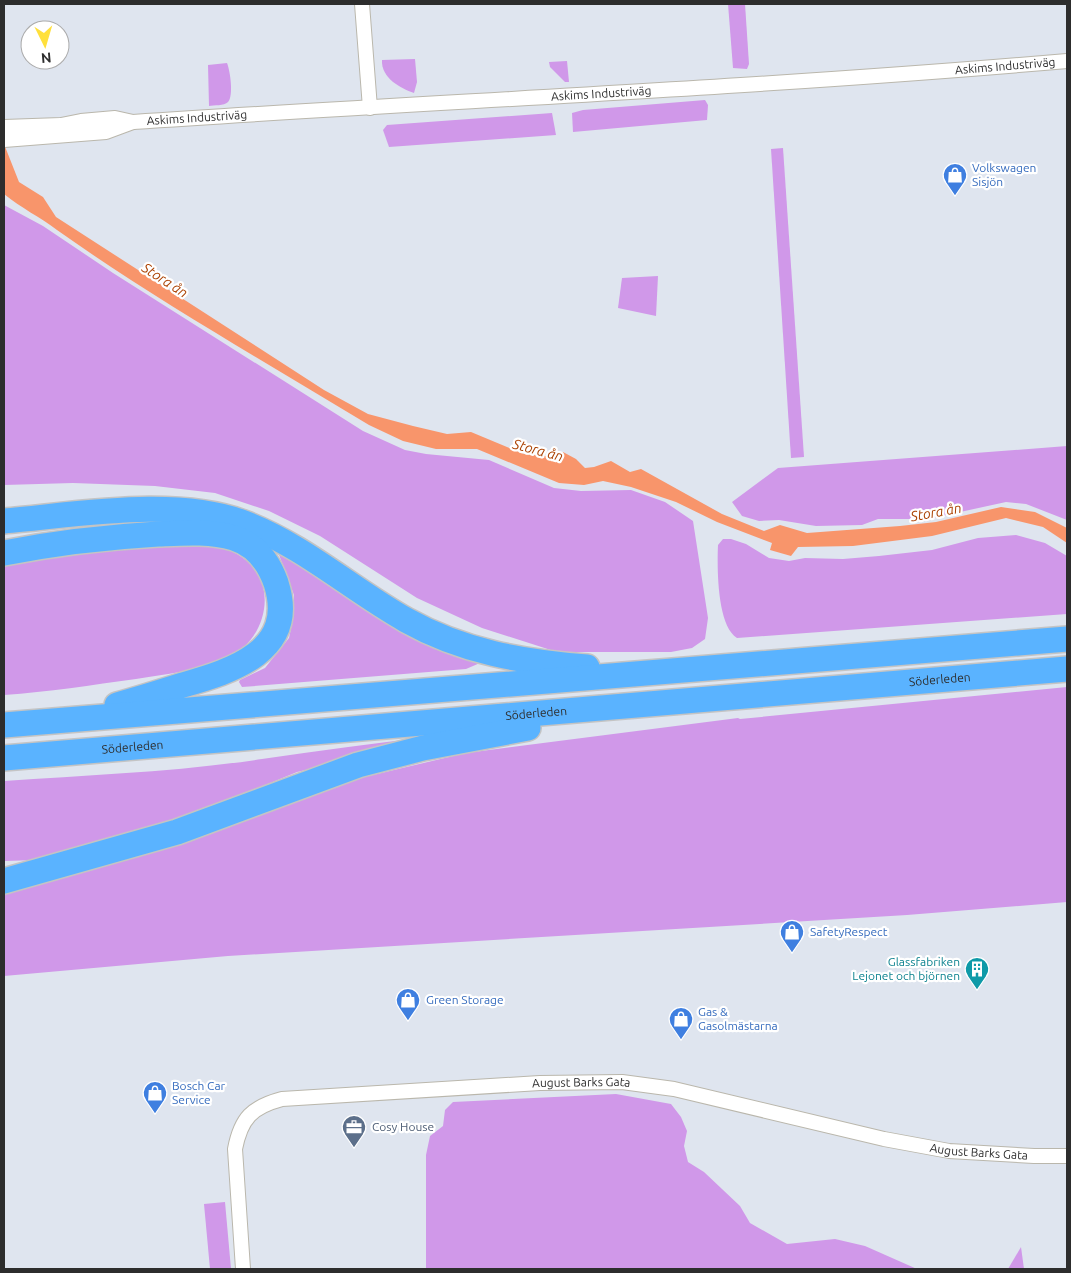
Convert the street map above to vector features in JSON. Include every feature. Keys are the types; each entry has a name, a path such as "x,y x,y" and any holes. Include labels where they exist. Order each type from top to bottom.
{"highway":[{"path":"4,521 138,510 165,510 218,516 244,523 294,547 406,620 442,638 477,650 511,658 561,665 661,673"},
{"path":"4,516 30,519"},
{"path":"4,553 114,536 214,534 234,538 246,544 266,560 272,572 278,591 280,610 275,633 261,652 241,666 214,676 72,719"},
{"path":"4,725 1067,639"},
{"name":"Söderleden","path":"4,758 1067,669"},
{"path":"4,882 177,832 358,765 423,748 658,704"}],"street":[{"path":"362,4 370,108"},
{"name":"Askims Industriväg","path":"8,133 80,121 115,118 133,122 370,108 754,85 1067,61"},
{"name":"August Barks Gata","path":"243,1269 235,1149 239,1131 249,1115 262,1104 282,1099 579,1081 622,1082 674,1089 892,1140 948,1150 1034,1156 1067,1156"}],"shaded area":[{"path":"728,4 745,4 749,64 747,69 733,68"},
{"path":"415,59 417,82 414,93 397,85 388,77 382,60"},
{"path":"567,61 569,82 565,82 550,67 549,62"},
{"path":"227,63 231,83 230,99 224,104 209,106 208,65"},
{"path":"705,100 708,105 707,120 573,132 572,113 583,110"},
{"path":"552,113 556,135 389,147 383,130 387,125"},
{"path":"4,144 19,182 43,197 56,217 324,390 368,414 447,434 471,432 524,454 546,456 563,452 576,459 585,468 611,461 630,472 641,469 722,514 764,531 780,525 807,533 900,526 936,522 1001,507 1035,512 1067,528 1067,543 1043,527 1006,518 932,536 853,546 798,547 791,556 770,550 772,543 717,522 676,502 631,487 603,481 584,485 559,483 477,449 436,449 403,441 369,425 172,306 10,199 4,194"},
{"path":"783,148 804,457 791,458 771,149"},
{"path":"4,205 43,226 113,273 363,431 405,450 489,460 554,488 581,491 631,490 665,502 693,521 708,618 705,639 692,648 671,652 557,652 482,628 417,598 320,536 269,511 215,493 155,486 73,483 4,485"},
{"path":"658,276 656,316 618,308 622,278"},
{"path":"1067,446 1067,520 1026,504 1006,502 928,519 878,519 862,525 816,526 779,520 759,521 742,516 732,502 778,468"},
{"path":"1016,535 1045,543 1067,556 1067,614 737,638 730,632 725,622 718,581 718,545 723,539 731,539 746,544 769,558 789,561 805,558 843,559 932,550 978,538"},
{"path":"159,545 199,545 229,550 251,565 260,578 264,594 264,609 260,625 240,651 215,664 181,672 70,688 4,695 4,567 26,557"},
{"path":"278,552 477,658 480,663 466,669 242,687 239,682 240,680 265,668 289,638 294,614 294,595"},
{"path":"1067,687 1067,902 907,915 228,956 4,976 4,894 309,790 466,753 738,718"},
{"path":"432,737 431,741 297,772 195,814 38,860 4,861 4,781 198,767"},
{"path":"616,1094 671,1104 681,1117 687,1131 684,1146 688,1162 704,1172 740,1206 750,1223 787,1244 835,1239 865,1246 917,1269 426,1269 426,1155 430,1136 443,1126 445,1110 453,1102"},
{"path":"225,1202 231,1269 210,1269 204,1204"},
{"path":"1021,1247 1024,1269 1008,1269"}],"place":[{"name":"Volkswagen Sisjön","path":"955,196"},
{"name":"SafetyRespect","path":"792,953"},
{"name":"Glassfabriken Lejonet och björnen","path":"977,990"},
{"name":"Green Storage","path":"408,1021"},
{"name":"Gas & Gasolmästarna","path":"681,1040"},
{"name":"Bosch Car Service","path":"155,1114"},
{"name":"Cosy House","path":"354,1148"}],"water label":[{"name":"Stora ån","path":"165,280"},
{"name":"Stora ån","path":"538,450"},
{"name":"Stora ån","path":"936,512"}]}
